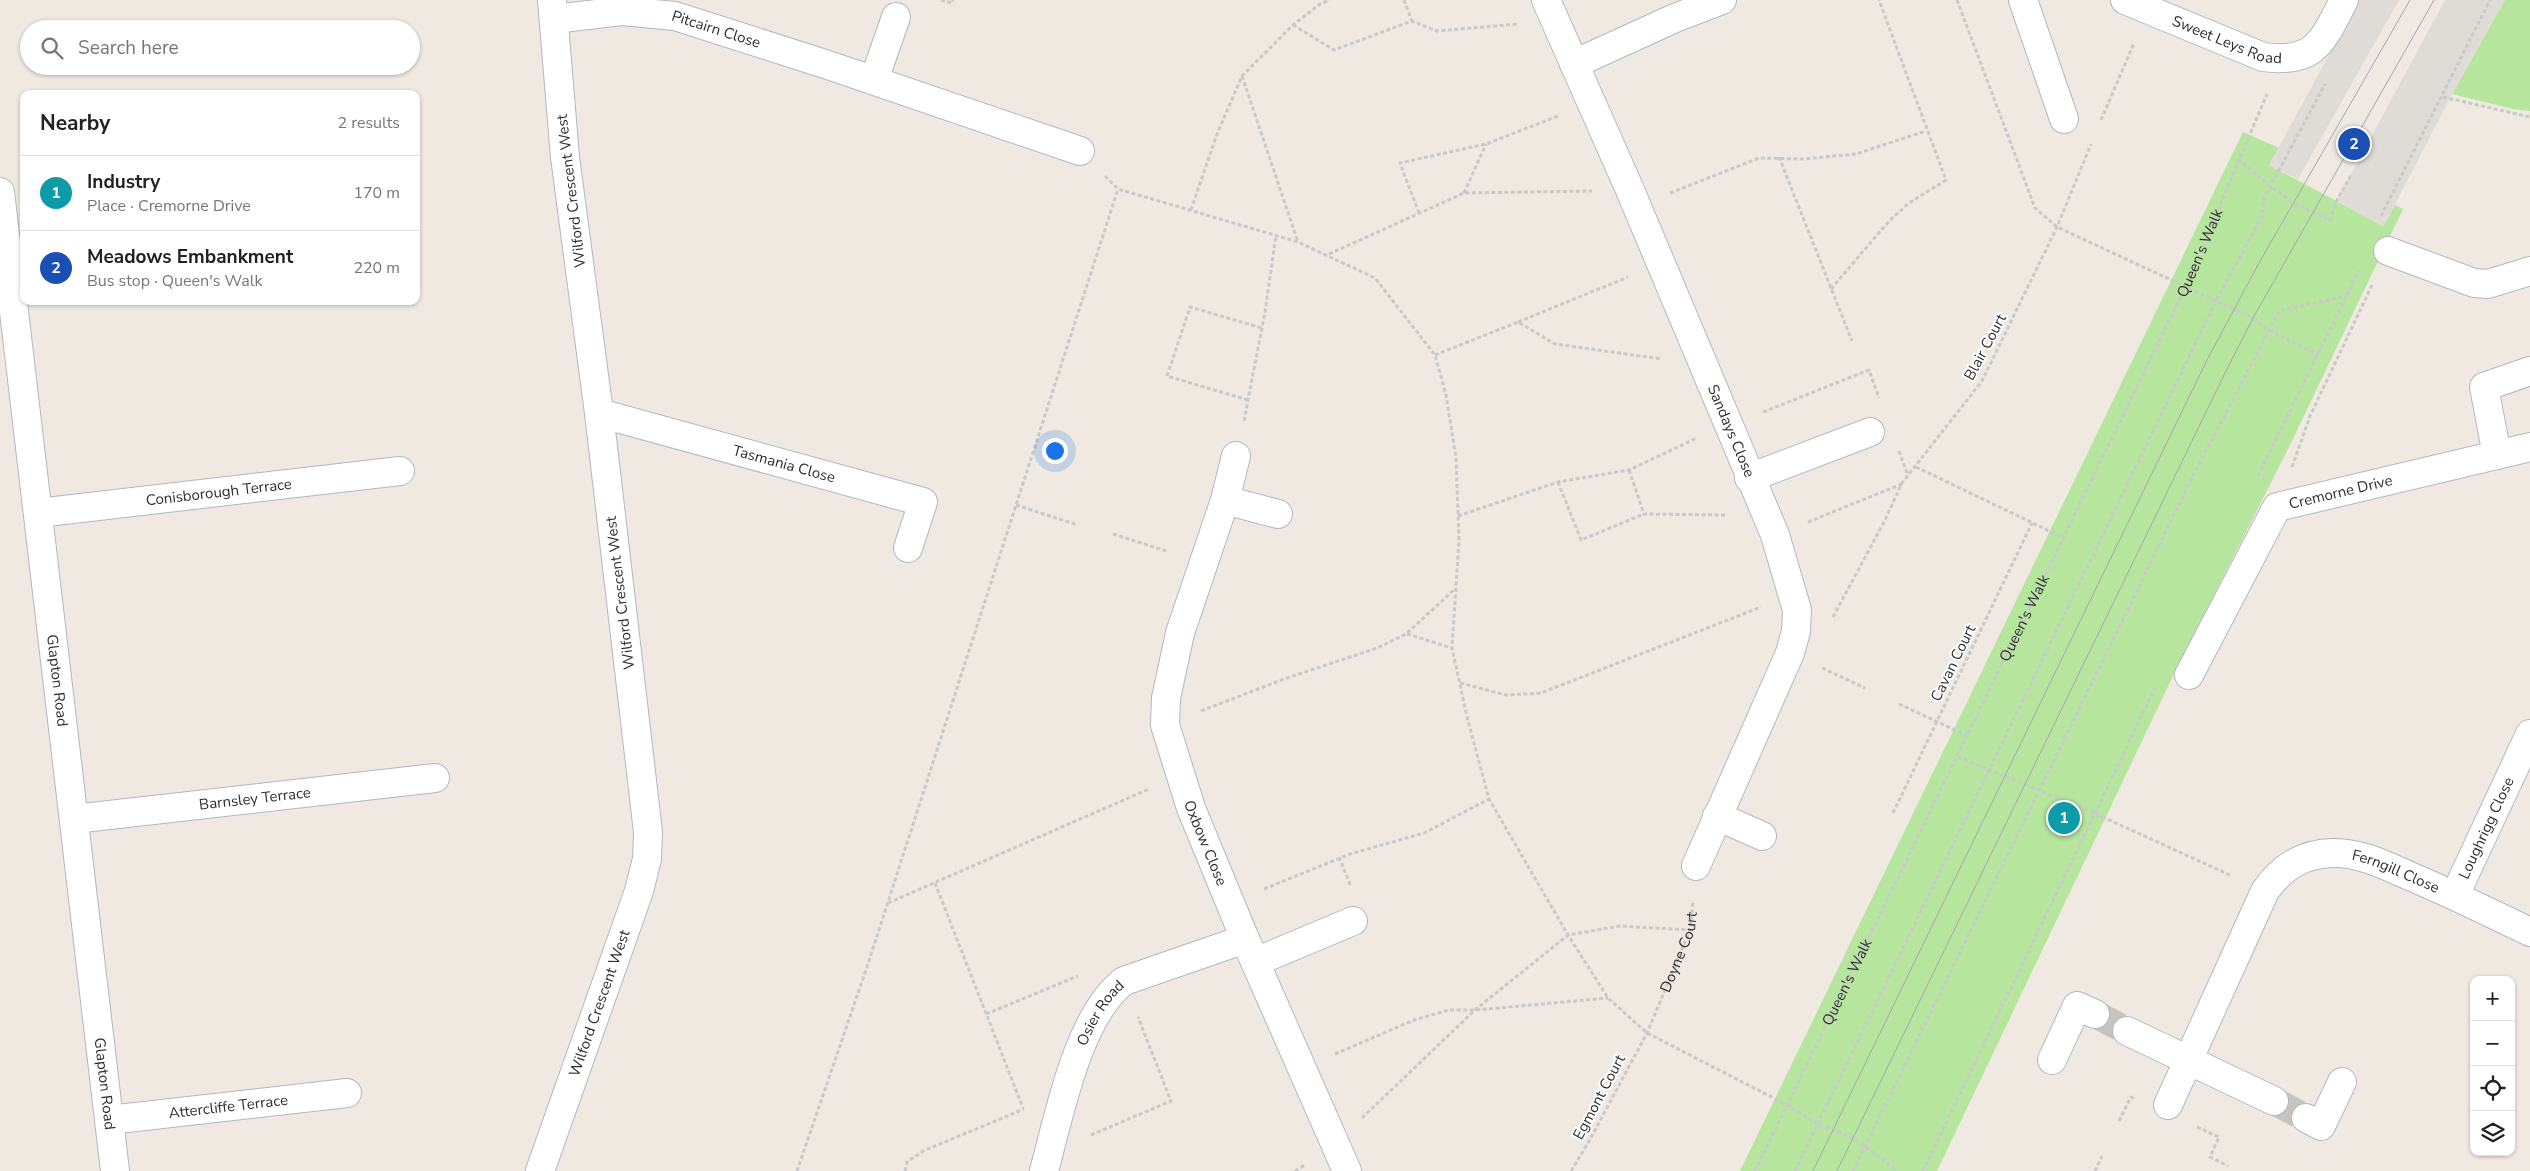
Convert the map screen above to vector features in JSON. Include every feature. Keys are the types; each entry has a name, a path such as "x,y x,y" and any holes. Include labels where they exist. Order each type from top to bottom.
{"street":[{"path":"1574,64 1675,18 1722,0"},
{"path":"2024,0 2064,119"},
{"name":"Sweet Leys Road","path":"2125,0 2263,57 2292,58"},
{"path":"2292,58 2323,42 2344,0"},
{"name":"Pitcairn Close","path":"553,10 622,11 675,16 874,80 1080,151"},
{"name":"Wilford Crescent West","path":"540,1171 639,891 647,859 648,832 599,413 565,157 553,10"},
{"name":"Sandays Close","path":"1550,10 1633,199 1770,525 1794,595 1797,610 1796,631 1790,653 1696,866"},
{"path":"874,80 896,17"},
{"name":"Glapton Road","path":"8,199 7,305 38,513 115,1171"},
{"path":"2388,251 2474,283 2488,284 2530,272"},
{"path":"2497,455 2484,387 2530,371"},
{"name":"Tasmania Close","path":"599,413 923,502 908,548"},
{"path":"1749,478 1870,432"},
{"name":"Cremorne Drive","path":"2189,675 2278,508 2530,447"},
{"name":"Oxbow Close","path":"1236,456 1225,500 1180,632 1166,698 1165,725 1179,776 1250,950 1347,1171"},
{"name":"Conisborough Terrace","path":"38,513 400,470"},
{"path":"1225,500 1278,514"},
{"name":"Loughrigg Close","path":"2455,895 2530,734"},
{"name":"Barnsley Terrace","path":"74,819 436,778"},
{"path":"1717,816 1762,836"},
{"name":"Ferngill Close","path":"2168,1105 2265,890 2278,873 2289,866 2309,857 2333,853 2368,858 2455,895 2530,932"},
{"name":"Osier Road","path":"1047,1162 1066,1092 1092,1020 1114,989 1124,981 1250,950 1353,921"},
{"path":"2052,1060 2077,1006 2095,1014"},
{"path":"2127,1031 2274,1101"},
{"path":"2306,1118 2321,1126 2342,1082"},
{"name":"Attercliffe Terrace","path":"109,1120 347,1093"}],"path":[{"path":"942,0 952,3 953,0"},
{"path":"1191,210 1217,134 1242,76 1293,25 1320,4 1330,0"},
{"path":"1404,0 1412,21"},
{"path":"1831,289 1889,221 1909,203 1946,180 1926,131 1879,0"},
{"path":"1956,0 2036,208 2057,227 2253,318 2269,330 2318,355"},
{"path":"2380,218 2443,97 2490,0"},
{"path":"1293,25 1334,50 1412,21 1436,31 1550,10"},
{"name":"Queen's Walk","path":"1756,1171 2186,286 2238,159 2292,58"},
{"path":"1242,76 1298,242"},
{"path":"1795,1171 2216,301 2262,216 2264,198 2327,81"},
{"path":"2443,97 2530,117"},
{"path":"1419,213 1400,163 1486,144 1592,104"},
{"path":"1328,254 1464,193 1633,199 1759,158 1803,159 1856,154 1926,131"},
{"path":"1464,193 1486,144"},
{"path":"1080,151 1118,190 1298,242 1328,254 1375,278 1435,355 1446,395 1456,458 1459,540 1452,648 1467,718 1489,798 1568,935 1608,998 1646,1033 1788,1105 1818,1124 1853,1138 1864,1148 1898,1171"},
{"path":"1779,157 1852,341"},
{"path":"2238,159 2294,203 2330,220 2337,200 2351,175"},
{"path":"797,1171 888,903 1118,190"},
{"name":"Blair Court","path":"1902,484 1982,381 2057,227"},
{"path":"1236,456 1262,328 1276,235"},
{"path":"2278,508 2310,416 2388,251"},
{"path":"2258,477 2348,296 2362,261"},
{"path":"1435,355 1660,264"},
{"path":"1853,1171 2194,474 2279,311 2348,296"},
{"path":"1248,400 1167,376 1190,307 1262,328"},
{"path":"1518,322 1555,344 1702,364"},
{"path":"1916,467 2064,538"},
{"path":"1629,470 1644,514"},
{"path":"1558,482 1581,540 1644,514 1770,525 1902,484"},
{"path":"1832,619 1884,522 1902,484"},
{"path":"1016,505 1078,525"},
{"name":"Cavan Court","path":"1893,813 2032,523"},
{"path":"1113,534 1203,562"},
{"path":"1165,725 1284,679 1377,648 1406,634 1456,588"},
{"path":"1460,683 1506,695 1541,693 1794,595"},
{"path":"1406,634 1452,648"},
{"path":"1820,667 1865,688"},
{"path":"1923,1171 2158,680"},
{"path":"1899,704 1968,736"},
{"path":"1958,757 2094,813 2265,890"},
{"path":"888,903 1179,776"},
{"path":"1231,902 1350,854 1424,833 1489,798"},
{"name":"Doyne Court","path":"1646,1033 1690,930 1696,866"},
{"path":"935,883 1024,1109"},
{"path":"1295,1171 1335,1145 1406,1074 1475,1010 1568,935 1620,926 1690,930"},
{"path":"986,1014 1097,968 1111,969 1124,981 1171,1101 1047,1162"},
{"path":"1303,1068 1414,1020 1449,1010 1475,1010 1608,998"},
{"name":"Egmont Court","path":"1571,1171 1646,1033"},
{"path":"905,1171 907,1162 923,1151 1066,1092"},
{"path":"2192,1125 2219,1137 2210,1157 2228,1166"},
{"path":"2095,1171 2102,1156"}],"green space":[{"path":"2505,0 2530,0 2530,111 2513,109 2452,94"},
{"path":"2243,132 2279,148 2269,165 2383,226 2395,205 2403,209 2289,447 2173,676 1937,1171 1740,1171"}],"shaded area":[{"path":"2359,0 2399,0 2298,179 2269,165"},
{"path":"2445,0 2505,0 2452,94 2384,226 2357,213 2337,200"}],"tunnel":[{"path":"2095,1014 2127,1031"},
{"path":"2274,1101 2306,1118"}],"tram line":[{"path":"1813,1171 2207,360 2259,263 2410,0"},
{"path":"1837,1171 2253,318 2434,0"}],"place":[{"name":"Meadows Embankment","path":"2354,144"},
{"name":"Industry","path":"2064,818"}]}
